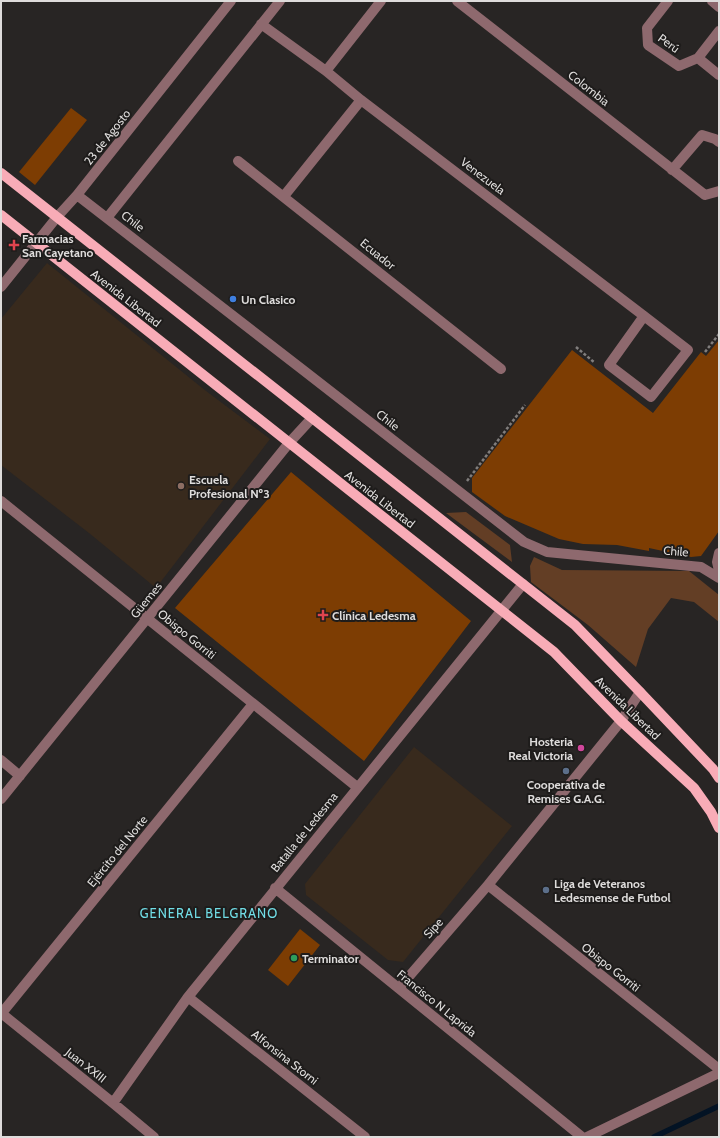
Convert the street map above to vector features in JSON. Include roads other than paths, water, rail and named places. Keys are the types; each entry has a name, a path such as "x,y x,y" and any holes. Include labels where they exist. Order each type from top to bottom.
{"main road":[{"name":"Avenida Libertad","path":"1,173 575,625 713,769 719,778"},
{"name":"Avenida Libertad","path":"1,215 501,612 554,652 621,721 694,788 711,812 719,828"}],"street":[{"name":"23 de Agosto","path":"1,287 57,217 77,195 231,1"},
{"path":"107,218 280,1"},
{"path":"326,71 381,1"},
{"name":"Colombia","path":"457,1 705,195 719,191"},
{"name":"Perú","path":"668,1 647,28 648,45 680,66 698,58 719,31"},
{"path":"712,1 719,7"},
{"name":"Venezuela","path":"261,24 326,71 361,100 644,316 688,350 651,397 608,365 644,316"},
{"path":"698,58 719,74"},
{"path":"284,196 361,100"},
{"path":"672,170 702,135 715,139 719,142"},
{"name":"Ecuador","path":"238,161 501,369"},
{"name":"Chile","path":"77,195 524,542 547,552 701,567 719,578"},
{"name":"Güemes","path":"1,799 289,443 312,418"},
{"name":"Obispo Gorriti","path":"1,501 357,787"},
{"path":"719,553 717,562 719,571"},
{"name":"Batalla de Ledesma","path":"113,1103 188,997 523,584"},
{"name":"Sipe","path":"399,988 488,885 621,721 640,692"},
{"name":"Ejército del Norte","path":"1,1014 253,704"},
{"path":"1,760 20,776"},
{"name":"Obispo Gorriti","path":"488,885 719,1069"},
{"name":"Francisco N Laprida","path":"275,888 582,1137"},
{"name":"Alfonsina Storni","path":"188,997 365,1137"},
{"name":"Juan XXIII","path":"1,1014 154,1137"},
{"path":"588,1137 719,1073"}],"waterway":[{"path":"654,1137 719,1106"}],"place":[{"name":"Farmacias San Cayetano","path":"14,245"},
{"name":"Un Clasico","path":"233,299"},
{"name":"Escuela Profesional Nº3","path":"181,486"},
{"name":"Clínica Ledesma","path":"323,615"},
{"name":"Hosteria Real Victoria","path":"581,748"},
{"name":"Cooperativa de Remises G.A.G.","path":"566,771"},
{"name":"Liga de Veteranos Ledesmense de Futbol","path":"546,890"},
{"name":"Terminator","path":"294,958"}],"district":[{"name":"GENERAL BELGRANO","path":"209,913"}]}
